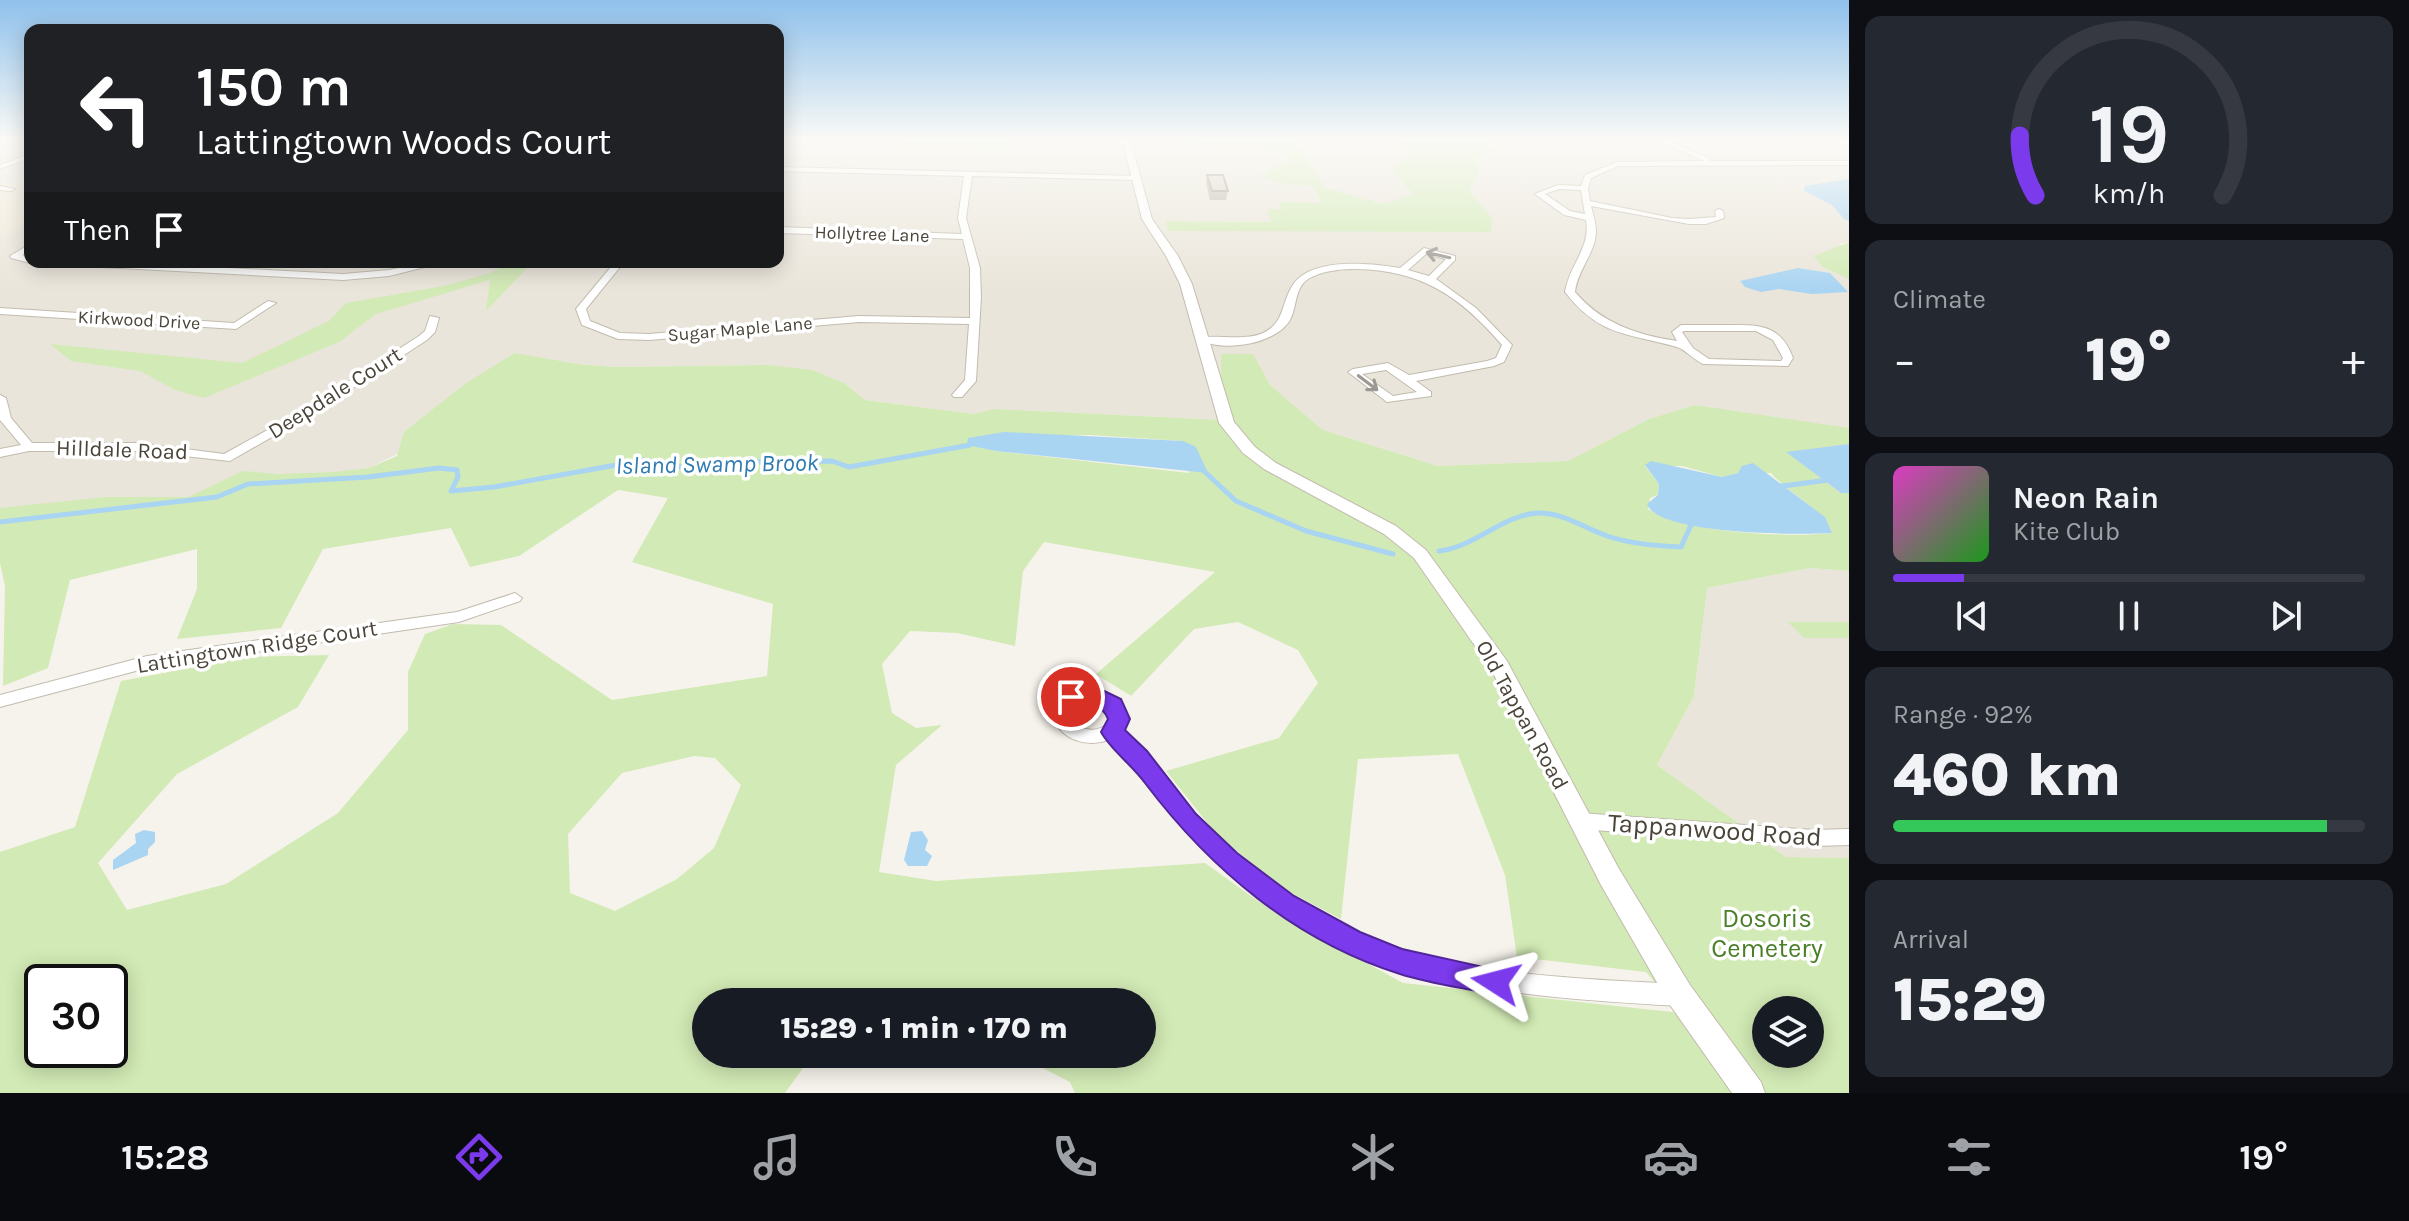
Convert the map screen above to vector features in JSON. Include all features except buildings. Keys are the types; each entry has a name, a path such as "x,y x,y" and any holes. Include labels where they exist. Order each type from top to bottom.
{"street":[{"path":"958,395 970,381 974,321 975,268 962,218 966,190"},
{"name":"Old Tappan Road","path":"1140,190 1147,219 1179,267 1227,423 1249,450 1270,466 1390,530 1420,554 1500,666 1610,877 1680,995 1750,1093"},
{"path":"1550,190 1539,194 1567,213 1590,218"},
{"path":"1584,190 1588,203 1591,240 1570,282 1570,292 1597,317 1613,327 1646,338 1684,345 1699,359 1717,364 1784,364 1788,358 1778,337 1757,328 1681,328 1677,332 1684,345"},
{"path":"1588,203 1685,221 1714,220 1720,218 1719,211"},
{"name":"Hollytree Lane","path":"784,230 966,237"},
{"path":"24,250 14,256 24,258"},
{"path":"1401,272 1424,251 1452,258 1430,280"},
{"path":"1203,339 1242,343 1256,337 1284,323 1296,287 1315,273 1352,267 1401,272 1430,280 1450,293 1507,345 1505,353 1490,364 1407,379 1388,366 1353,372 1391,400 1427,394 1407,379"},
{"path":"180,268 343,277 416,268"},
{"name":"Sugar Maple Lane","path":"615,268 581,309 586,323 618,336 649,337 859,319 974,321"},
{"name":"Kirkwood Drive","path":"0,311 236,326 271,303"},
{"path":"0,322 14,312"},
{"name":"Deepdale Court","path":"226,458 315,408 423,338 430,332 434,318"},
{"name":"Hilldale Road","path":"0,398 5,419 29,447 150,448 226,458"},
{"path":"0,453 29,447"},
{"name":"Lattingtown Ridge Court","path":"0,701 147,662 459,617 515,598"},
{"path":"1112,732 1139,758 1188,821 1228,860 1284,904 1351,941 1401,962 1470,979 1548,988 1680,995"},
{"name":"Tappanwood Road","path":"1580,821 1814,838 1849,837"}],"shaded area":[{"path":"0,190 24,190 24,268 784,268 784,190 1314,190 1321,204 1279,203 1282,209 1267,209 1272,222 1167,221 1315,231 1490,232 1458,190 1849,190 1849,242 1839,244 1849,266 1849,509 1716,408 1695,405 1649,419 1568,461 1438,466 1323,430 1270,385 1223,420 993,409 974,414 864,400 844,383 768,365 615,367 577,364 369,468 0,531"},
{"path":"0,190 24,190 24,226 0,237"},
{"path":"1332,190 1414,190 1414,194 1384,204"},
{"path":"1810,568 1849,571 1849,858 1786,857 1657,765 1694,696 1707,588"}],"green space":[{"path":"1314,190 1332,190 1384,204 1413,194 1410,190 1470,190 1493,219 1491,232 1168,231 1166,221 1271,222 1267,209 1281,209 1278,202 1321,203"},
{"path":"1849,242 1849,279 1823,267 1814,256"},
{"path":"501,268 527,268 486,311 490,280 376,314 339,342 204,398 175,390 140,371 71,361 50,344 242,363 329,321 346,303 444,286"},
{"name":"Dosoris Cemetery","path":"515,353 615,367 768,365 812,370 844,383 865,400 974,414 993,409 1222,420 1221,354 1253,354 1270,385 1323,430 1438,466 1568,461 1649,419 1695,405 1849,428 1849,444 1787,452 1840,493 1849,493 1849,571 1810,568 1707,588 1694,696 1657,765 1786,857 1849,858 1849,1093 1075,1093 1070,1082 1042,1068 1156,1068 1156,988 692,988 692,1068 803,1068 785,1093 0,1093 0,852 75,827 121,681 248,657 329,655 298,707 177,774 98,863 127,910 226,884 338,813 408,730 408,672 425,634 453,624 501,625 612,700 767,676 773,604 632,562 668,498 618,490 519,556 470,567 451,528 323,549 281,628 177,639 197,589 197,549 70,580 48,668 3,686 5,586 0,563 0,508 105,497 188,497 243,471 278,474 369,468 397,456 404,432 466,383","holes":["1090,435 1183,441 1189,473 996,451 967,444","1645,466 1682,466 1722,477 1738,473 1771,473 1812,507 1832,533 1765,534 1685,524 1648,509 1650,498 1658,495 1659,484","1044,542 1215,572 1096,674 1131,696 1194,629 1238,622 1298,650 1318,683 1279,738 1166,771 1217,835 1286,890 1341,919 1358,759 1458,754 1505,875 1517,957 1646,972 1681,1013 1403,983 1272,911 1205,863 936,881 879,872 896,765 942,725 916,728 892,713 882,664 910,631 957,633 1015,646 1023,571","694,756 715,758 741,785 714,848 677,879 615,911 570,893 568,834 622,773"]},
{"path":"1788,622 1849,622 1849,638 1804,638"}],"water":[{"path":"1849,190 1849,221 1832,205 1804,191"},
{"path":"1798,268 1830,273 1848,292 1812,294 1779,289 1761,292 1745,287 1740,281"},
{"path":"1004,432 1183,441 1196,447 1208,473 996,451 967,445 968,438"},
{"path":"1849,444 1849,493 1841,493 1786,452"},
{"path":"1651,461 1722,477 1738,473 1742,466 1753,463 1825,517 1832,533 1732,531 1676,522 1657,514 1647,504 1658,495 1659,484 1645,465"},
{"path":"144,830 155,832 155,842 148,849 148,855 113,870 113,860 136,843 135,834"},
{"path":"922,831 928,840 925,850 932,856 927,866 908,866 904,860 911,832"}],"waterway":[{"name":"Island Swamp Brook","path":"0,522 217,497 248,484 368,477 439,468 457,470 458,477 451,491 494,487 644,460 686,468 737,462 832,461 849,467 970,445"},
{"name":"Island Swamp Brook","path":"1205,472 1236,501 1306,531 1393,554"},
{"name":"Island Swamp Brook","path":"1775,487 1828,480"},
{"name":"Island Swamp Brook","path":"1439,551 1464,544 1524,515 1537,513 1564,518 1616,539 1662,546 1681,547 1692,523"}],"route":[{"path":"1071,697 1088,694 1106,699 1113,705 1119,719 1112,732 1139,758 1188,821 1228,860 1284,904 1351,941 1401,962 1470,979 1496,982"}]}
